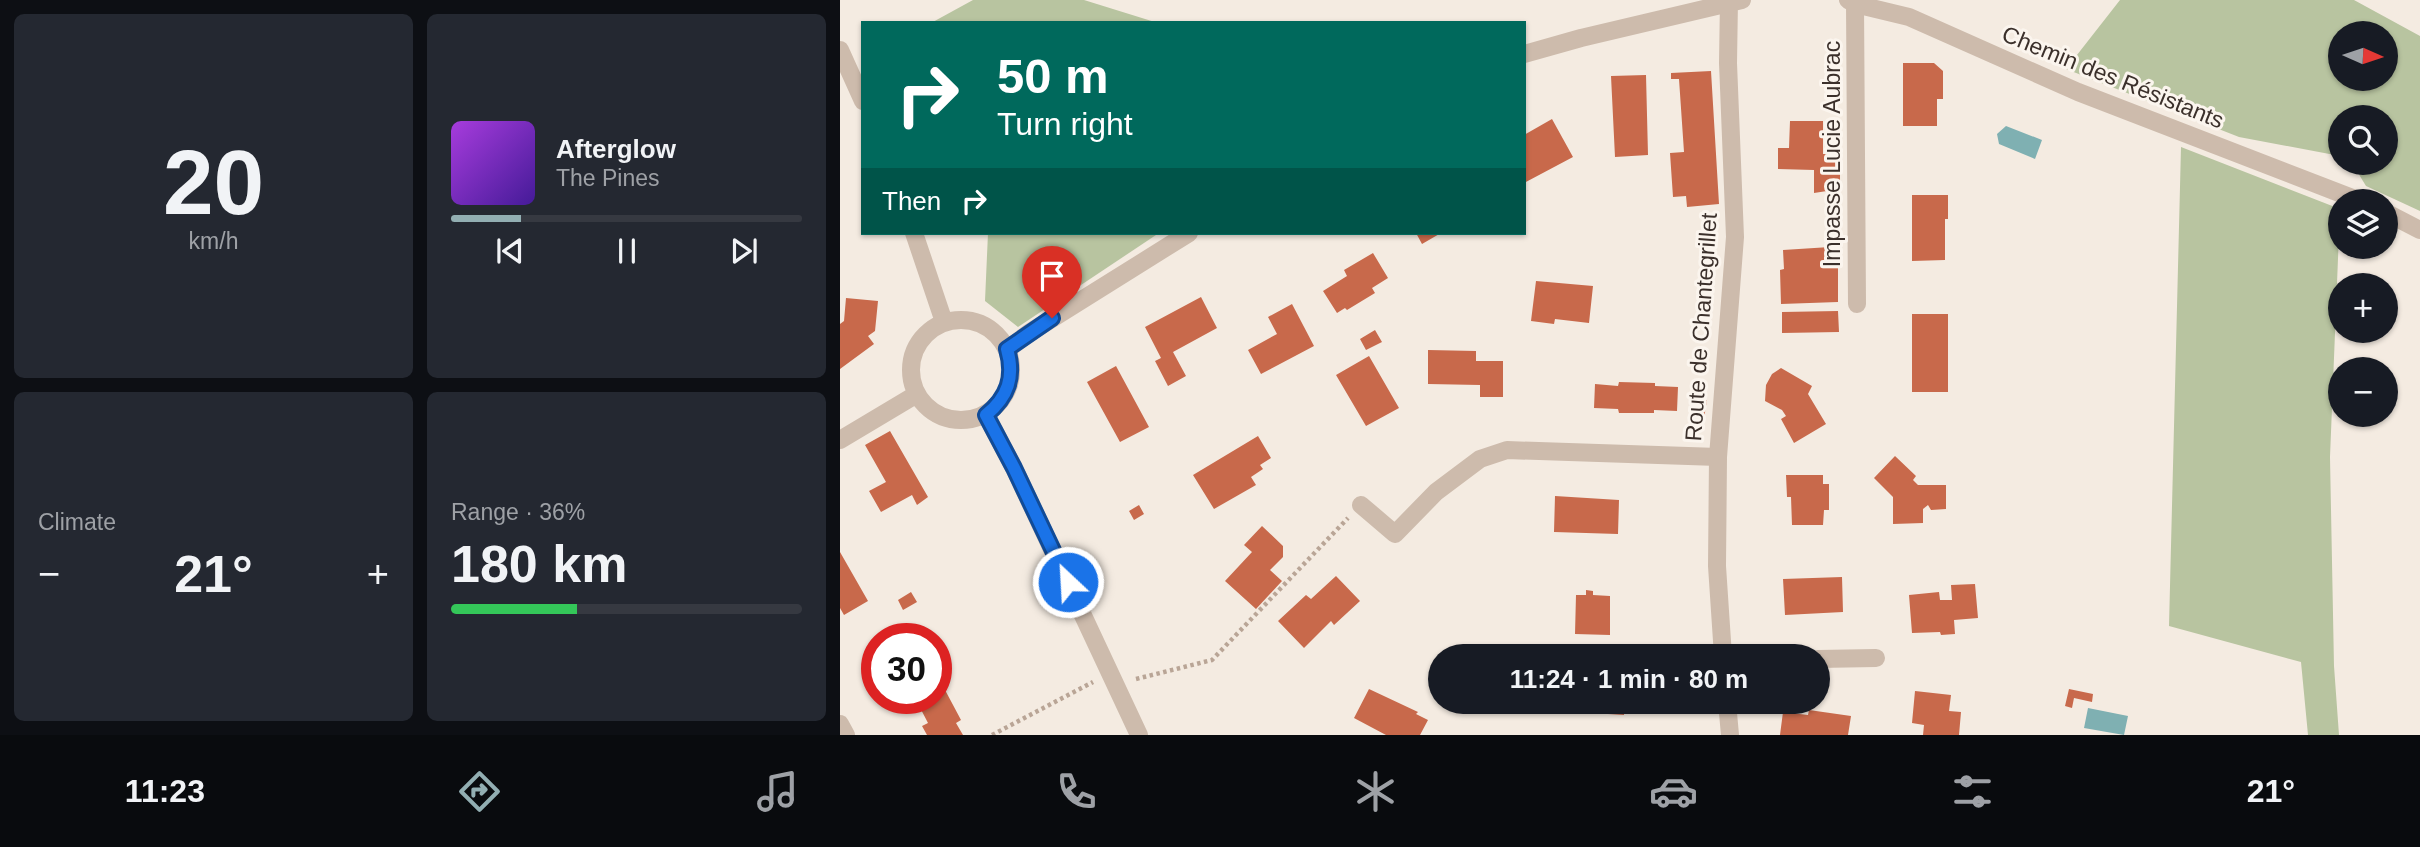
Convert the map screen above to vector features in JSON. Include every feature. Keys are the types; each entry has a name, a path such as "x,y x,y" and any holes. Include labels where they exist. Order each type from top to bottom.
{"street":[{"path":"1526,53 1734,1"},
{"name":"Route de Chantegrillet","path":"1722,644 1717,566 1718,457 1735,237 1728,63 1734,1"},
{"name":"Chemin des Résistants","path":"1852,2 1909,17 2078,92 2329,189"},
{"name":"Impasse Lucie Aubrac","path":"1852,2 1857,304"},
{"path":"840,50 861,97"},
{"path":"2398,219 2420,230"},
{"path":"915,235 944,322"},
{"path":"1007,349 1186,235"},
{"path":"959,319 988,327 1007,349 1012,364 1011,379 998,406 986,415 955,421 939,416 926,407 917,394 911,366 914,352 926,334 944,322 959,319"},
{"path":"840,440 917,394"},
{"path":"986,415 1014,468 1139,735"},
{"path":"1361,506 1395,534 1436,492 1480,460 1507,450 1718,457"},
{"path":"1830,659 1876,658"},
{"path":"1728,714 1730,735"},
{"path":"840,724 846,735"}],"path":[{"path":"992,735 1112,678 1212,660 1361,506"}],"green space":[{"path":"973,0 1084,0 1152,21 935,21"},
{"path":"2120,0 2354,0 2392,21 2328,21 2328,91 2398,91 2398,24 2420,36 2420,211 2398,201 2398,189 2372,189 2366,186 2359,175 2398,175 2398,105 2328,105 2328,154 2239,137 2066,69"},
{"path":"2181,147 2328,204 2328,259 2338,259 2337,273 2328,273 2328,343 2335,343 2334,357 2328,357 2328,427 2331,427 2334,666 2339,735 2308,735 2301,662 2169,626"},
{"path":"988,235 1156,235 1018,327 985,301"}],"water":[{"path":"2006,126 2042,140 2035,159 1999,144 1997,134"},
{"path":"2088,708 2128,716 2124,735 2084,728"}],"building":[{"path":"1903,63 1934,63 1943,71 1943,99 1937,99 1937,126 1903,126"},
{"path":"1711,71 1719,204 1687,207 1686,196 1673,197 1670,153 1684,152 1679,79 1671,79 1671,73"},
{"path":"1646,75 1648,155 1615,157 1611,76"},
{"path":"1552,119 1573,157 1526,182 1526,134"},
{"path":"1790,121 1823,121 1823,154 1840,154 1840,189 1814,193 1814,170 1778,169 1778,148 1789,148"},
{"path":"1912,195 1948,195 1945,260 1912,261"},
{"path":"1417,235 1438,235 1422,244"},
{"path":"1830,235 1838,235 1838,302 1781,304 1780,270 1784,269 1783,250 1830,247"},
{"path":"1373,253 1388,278 1372,288 1375,293 1337,313 1323,291 1347,276 1344,270"},
{"path":"1536,281 1593,286 1589,323 1555,319 1554,324 1531,321"},
{"path":"1201,297 1217,328 1173,352 1186,376 1168,386 1155,361 1161,358 1145,327"},
{"path":"846,298 878,301 875,331 868,336 874,344 840,369 840,324 844,321"},
{"path":"1292,304 1314,346 1261,374 1248,350 1277,334 1268,317"},
{"path":"1838,311 1839,332 1782,333 1782,312"},
{"path":"1912,314 1948,314 1948,392 1912,392"},
{"path":"1375,330 1382,342 1366,350 1360,339"},
{"path":"1428,350 1476,351 1476,361 1503,361 1503,397 1480,397 1480,385 1428,384"},
{"path":"1369,356 1399,408 1366,426 1336,375"},
{"path":"1116,366 1149,427 1120,442 1087,382"},
{"path":"1781,368 1812,386 1808,394 1826,424 1794,443 1781,419 1786,416 1782,410 1765,401 1766,385 1772,374"},
{"path":"1619,382 1678,387 1677,411 1619,413 1618,409 1594,408 1595,384 1618,386"},
{"path":"1696,400 1707,400 1704,418 1695,418"},
{"path":"890,431 928,497 917,505 912,495 881,512 869,491 886,482 865,445"},
{"path":"1258,436 1271,458 1260,465 1263,469 1251,477 1256,485 1214,509 1193,475"},
{"path":"1895,456 1916,476 1913,480 1918,485 1946,485 1946,509 1931,510 1928,505 1923,509 1923,523 1893,524 1893,497 1874,478"},
{"path":"1786,475 1823,475 1823,484 1829,484 1829,510 1824,510 1823,525 1792,525 1791,497 1787,497"},
{"path":"1555,496 1619,500 1618,534 1554,532"},
{"path":"1139,505 1144,514 1134,520 1129,511"},
{"path":"1262,526 1283,546 1283,557 1270,570 1282,581 1256,609 1225,581 1252,552 1244,545"},
{"path":"840,552 868,601 844,615 840,608"},
{"path":"1336,576 1360,601 1334,625 1331,621 1304,648 1278,621 1306,595 1311,599"},
{"path":"1842,577 1843,612 1785,615 1783,579"},
{"path":"1975,584 1978,618 1954,620 1955,634 1912,633 1909,595 1939,592 1940,600 1952,600 1951,585"},
{"path":"1586,590 1593,591 1593,595 1610,596 1610,635 1575,634 1576,595 1586,595"},
{"path":"911,592 917,602 903,610 898,600"},
{"path":"1369,689 1418,712 1416,714 1428,720 1420,735 1386,735 1354,718"},
{"path":"2069,689 2093,694 2092,702 2074,698 2072,708 2065,706"},
{"path":"1915,691 1951,695 1949,711 1961,712 1959,735 1923,735 1924,725 1912,723"},
{"path":"952,703 961,720 956,723 963,735 927,735 922,726 928,723 923,714 952,714"},
{"path":"1830,713 1851,716 1848,735 1780,735 1783,714"}],"route":[{"path":"1052,318 1007,349 1012,364 1011,379 998,406 986,415 1068,582"}]}
